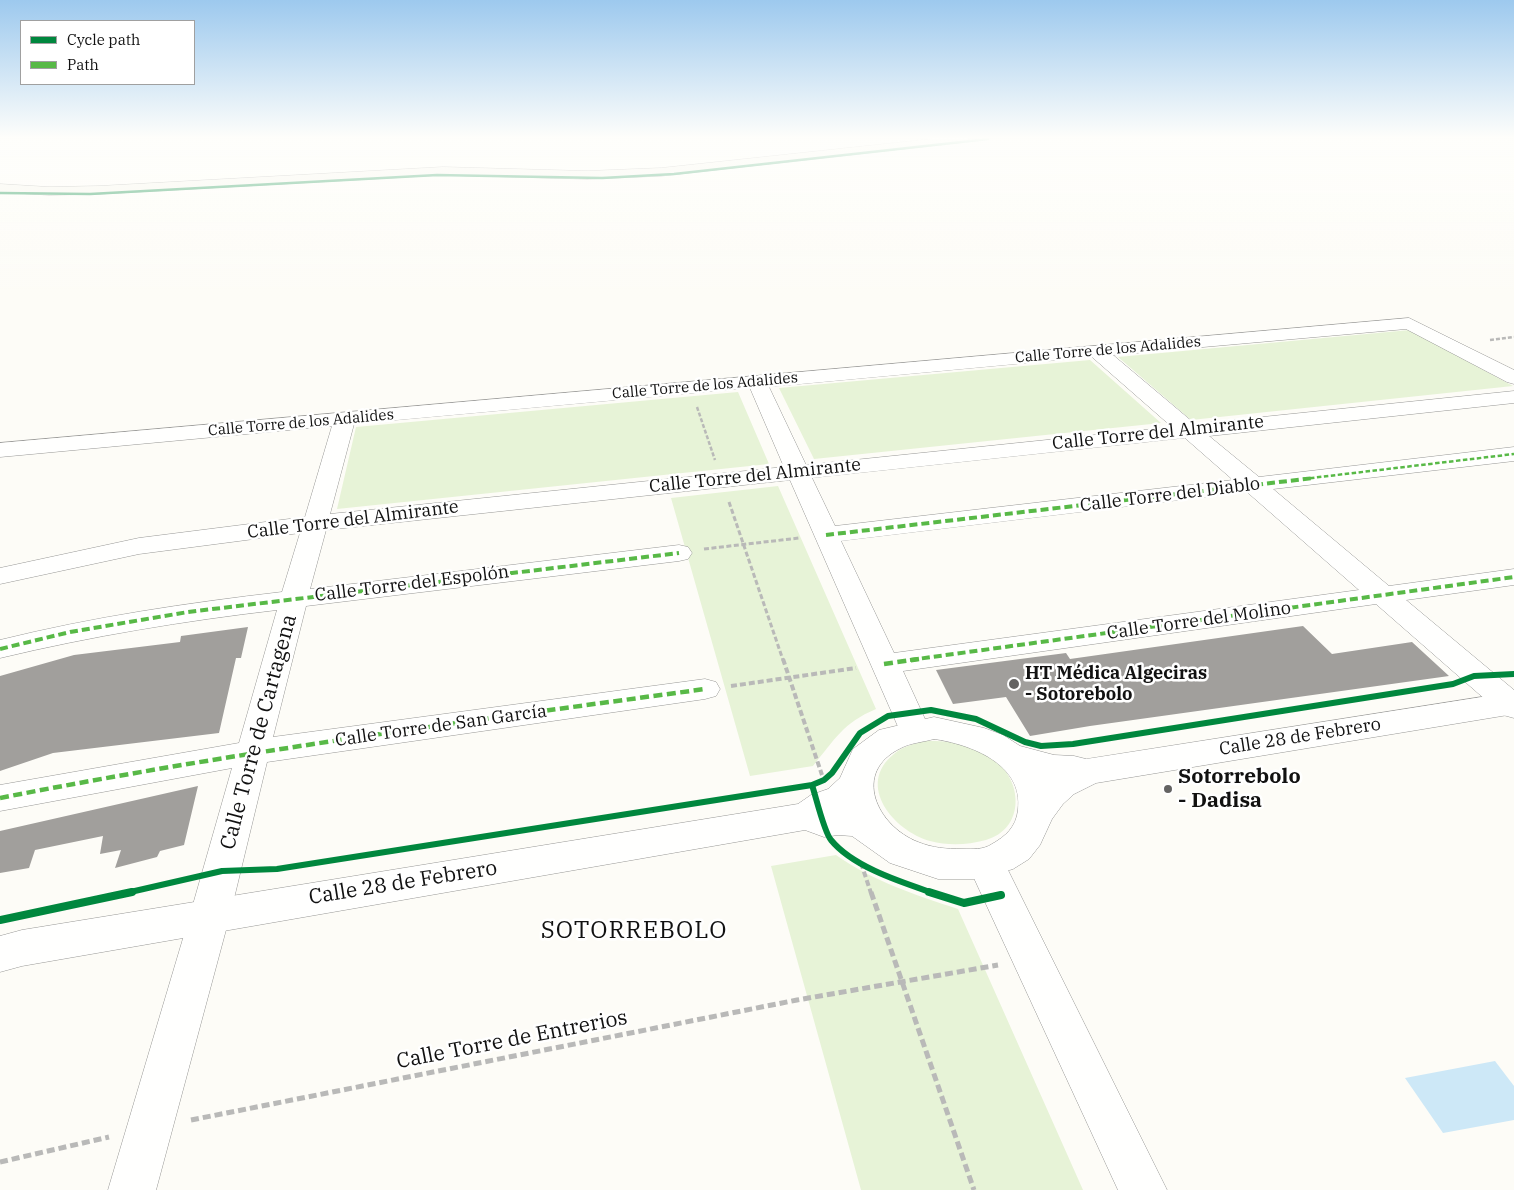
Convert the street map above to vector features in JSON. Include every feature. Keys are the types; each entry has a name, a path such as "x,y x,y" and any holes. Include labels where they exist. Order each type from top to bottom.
{"street":[{"name":"Calle Torre de los Adalides","path":"0,450 1409,323 1514,378"},
{"path":"1096,351 1513,704"},
{"path":"757,382 914,730"},
{"name":"Calle Torre del Almirante","path":"0,576 139,546 317,523 1514,397"},
{"name":"Calle Torre de Cartagena","path":"132,1190 148,1128 210,915 294,598 317,523 345,418"},
{"name":"Calle Torre del Diablo","path":"826,535 1514,454"},
{"name":"Calle Torre del Espolón","path":"0,650 70,632 188,612 678,552"},
{"name":"Calle Torre del Molino","path":"884,664 1514,577"},
{"name":"Calle Torre de San García","path":"0,798 66,784 254,752 705,689"},
{"name":"Calle 28 de Febrero","path":"1009,755 1054,767 1074,768 1086,772 1513,704"},
{"path":"826,798 858,768 867,755 888,739 914,730 934,728 960,732 992,744 1009,755 1022,768 1032,783 1037,800 1036,816"},
{"name":"Calle 28 de Febrero","path":"0,954 22,948 210,915 826,798 838,820 864,826 868,854 889,845 906,855 946,866 986,863 1005,856 1021,845 1031,831 1036,816 1044,802 1062,786 1076,782 1086,772"},
{"path":"986,863 1143,1190"}],"path":[{"path":"691,388 789,678 826,798 830,839 834,844 868,854 903,982 974,1190"},
{"path":"678,552 826,535"},
{"path":"705,689 884,664"}],"green space":[{"path":"1410,330 1513,386 1191,420 1118,357"},
{"path":"1090,360 1161,423 814,459 779,388"},
{"path":"738,392 769,464 337,509 356,427"},
{"path":"778,486 876,709 847,726 813,766 750,776 671,498"},
{"path":"925,741 944,741 981,751 1006,771 1012,782 1016,805 1013,816 1007,826 998,834 986,840 972,843 937,843 917,836 904,828 893,817 884,805 879,793 878,779 883,766 901,749"},
{"path":"836,855 880,880 910,893 958,909 1083,1190 861,1190 771,866"}],"water":[{"path":"1495,1061 1514,1086 1514,1120 1443,1133 1405,1078"}],"building":[{"path":"1303,626 1332,654 1412,642 1449,676 1030,736 1006,697 953,704 936,670 1066,653 1070,659"},
{"path":"248,627 241,658 236,658 219,733 53,753 0,771 0,676 74,655 180,642 181,636"},
{"path":"198,786 184,845 160,851 157,857 115,868 121,850 100,854 103,836 35,850 29,868 0,873 0,831"}],"marked path":[{"path":"826,535 1514,454"},
{"path":"0,649 70,632 188,612 679,553"},
{"path":"884,664 1514,577"},
{"path":"0,798 175,765 263,751 705,689"}],"cycle path":[{"path":"0,920 222,871 277,869 812,785 824,780 832,773 860,733 888,716 931,710 976,719 1025,742 1041,746 1073,744 1453,684 1459,680 1474,676 1514,674"},
{"path":"812,785 830,839 853,858 883,875 964,903 1001,895"}],"place":[{"name":"HT Médica Algeciras - Sotorebolo","path":"1014,684"},
{"name":"Sotorrebolo - Dadisa","path":"1168,789"}],"district":[{"name":"SOTORREBOLO","path":"634,931"}]}
